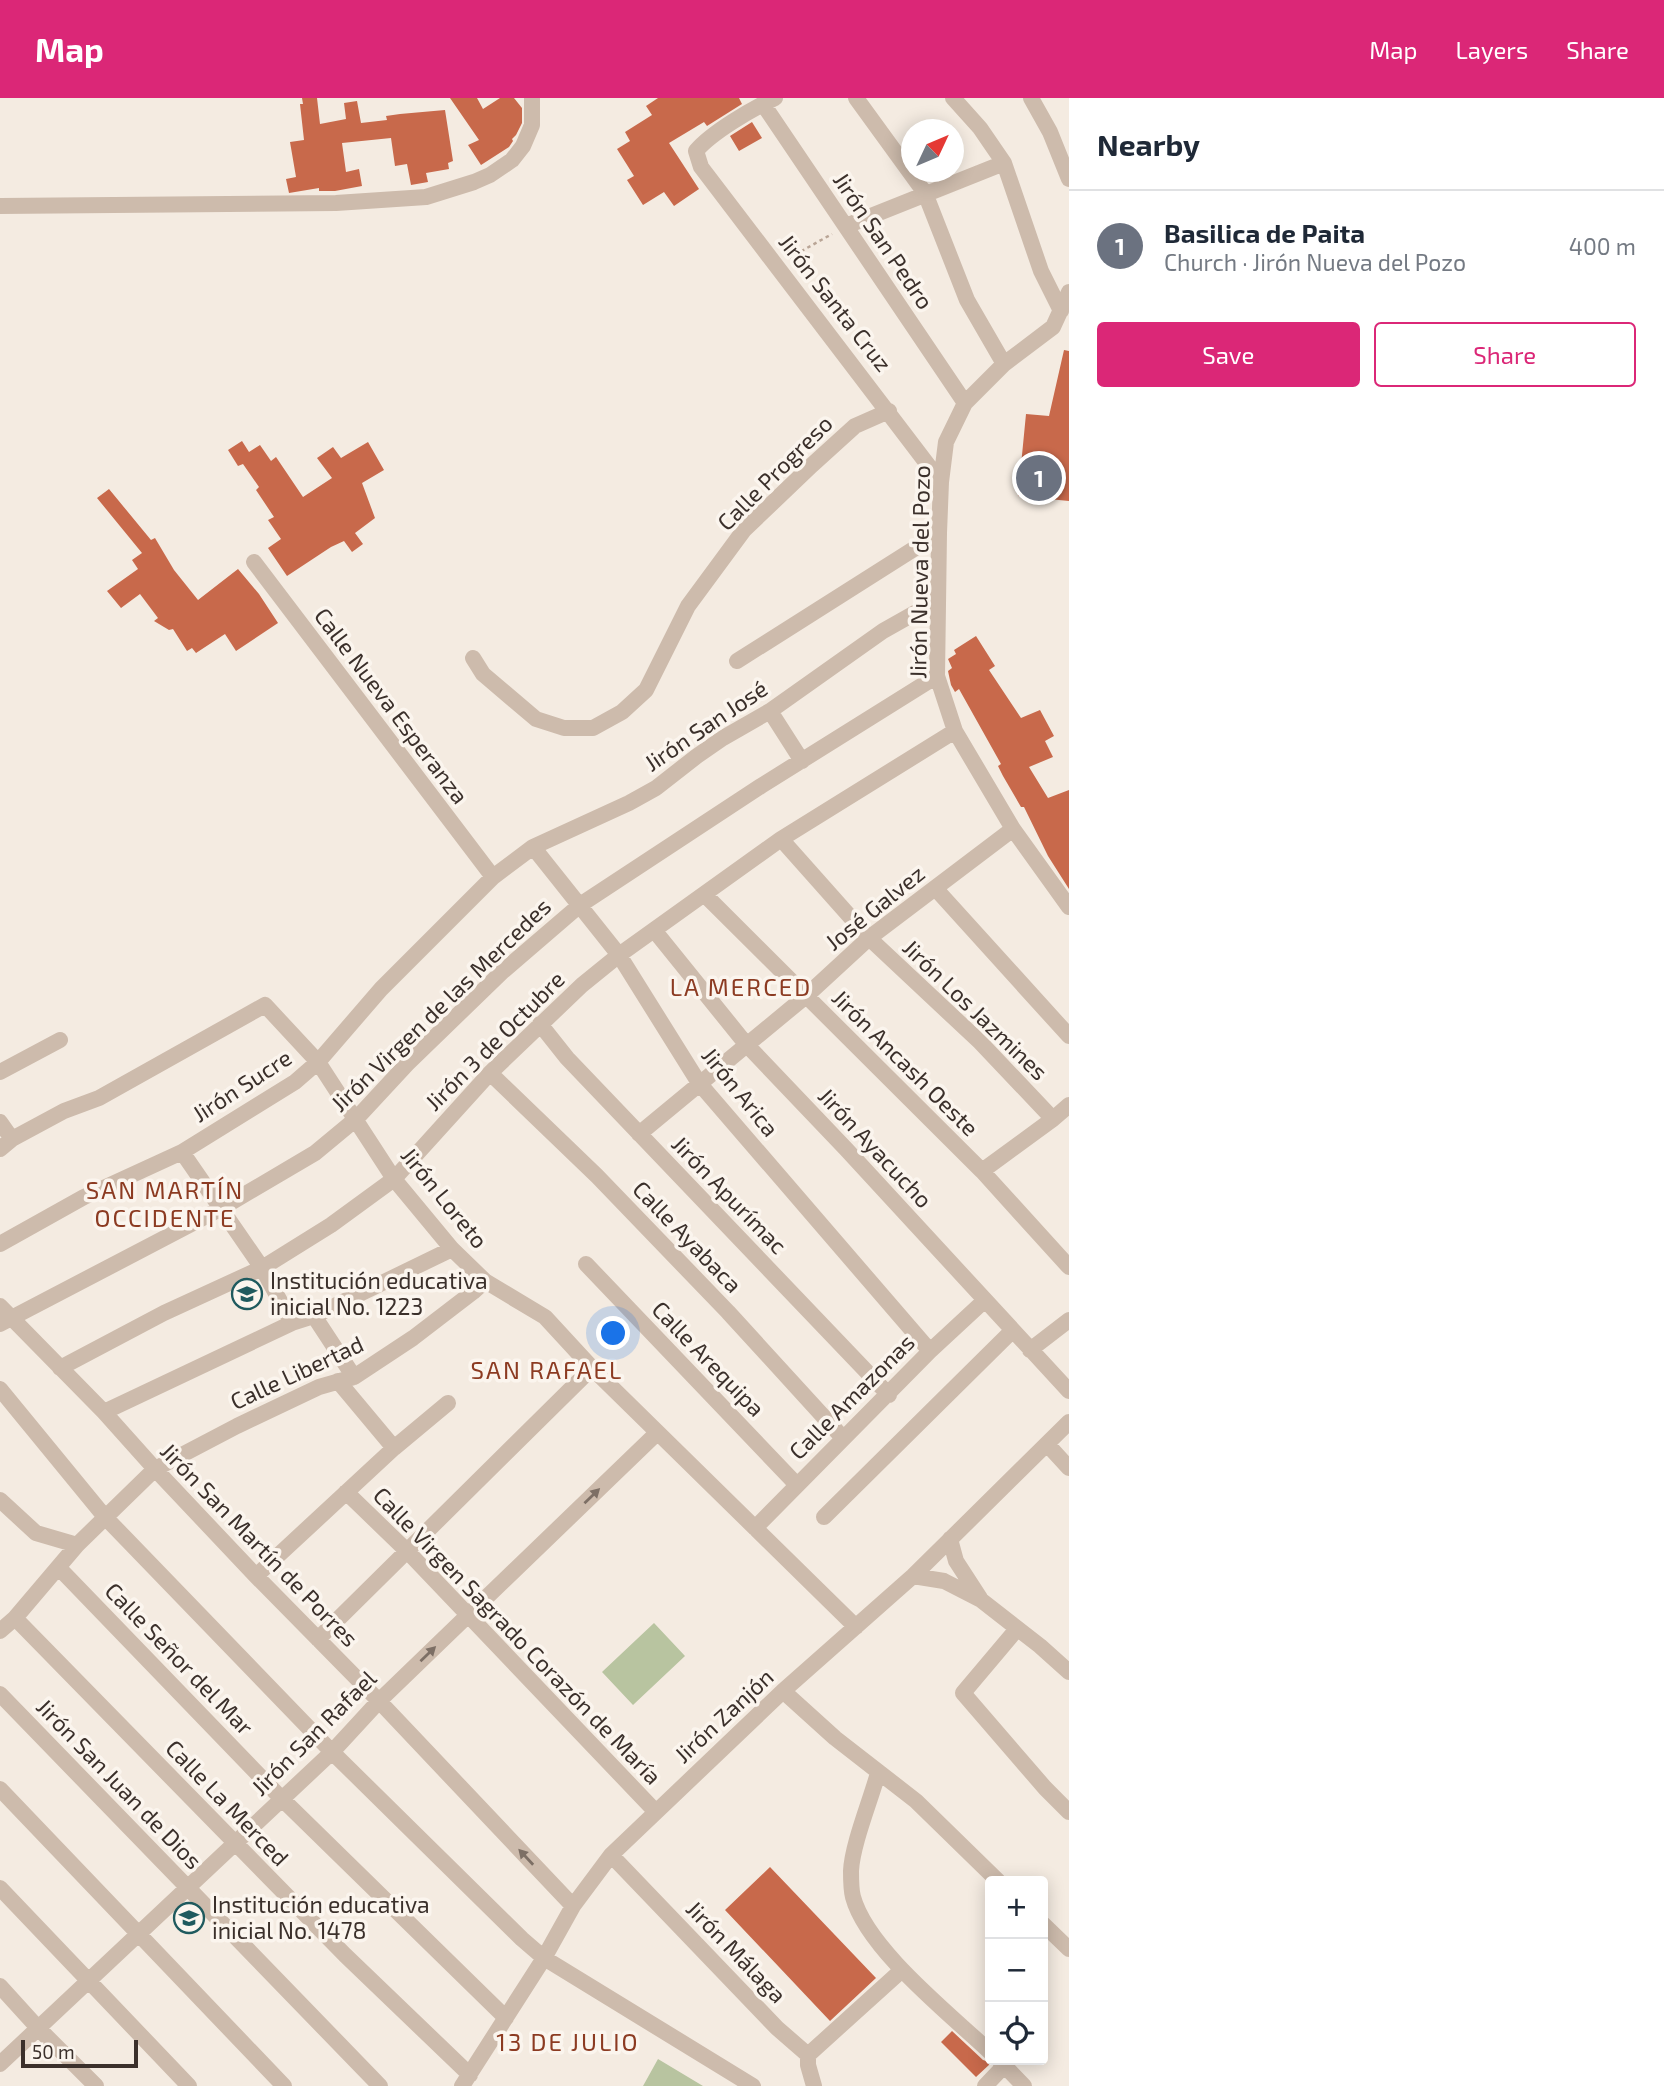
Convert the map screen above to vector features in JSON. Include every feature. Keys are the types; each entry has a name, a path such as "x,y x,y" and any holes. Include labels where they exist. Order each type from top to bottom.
{"street":[{"path":"0,206 335,202 426,197 474,182 512,160 523,146 533,125 532,98"},
{"path":"856,98 925,194 967,300 1004,364"},
{"path":"953,98 980,128 1004,163 1041,271 1061,311"},
{"path":"1031,98 1050,132 1069,179"},
{"name":"Jirón Santa Cruz","path":"769,101 704,142 696,151 701,167 941,482"},
{"name":"Jirón San Pedro","path":"769,101 846,226 965,403"},
{"path":"846,226 1004,163"},
{"name":"Jirón Nueva del Pozo","path":"1069,292 1053,327 1004,364 965,403 946,442 939,533 937,677 955,731 1013,829 1069,907"},
{"name":"Calle Progreso","path":"473,658 483,674 536,719 564,729 593,727 622,712 646,690 688,606 744,530 855,426 889,411"},
{"path":"737,661 939,533"},
{"name":"Calle Nueva Esperanza","path":"254,562 493,877"},
{"name":"Jirón San José","path":"493,877 533,847 656,788 723,738 770,711 883,631 938,600"},
{"name":"Jirón Virgen de las Mercedes","path":"4,1316 220,1209 304,1160 356,1119 463,1009 580,905 937,677"},
{"path":"770,711 802,761"},
{"name":"Jirón 3 de Octubre","path":"60,1368 164,1313 262,1268 331,1225 394,1179 490,1073 582,985 619,955 781,839 955,731"},
{"name":"José Galvez","path":"639,1135 806,996 869,939 1013,829"},
{"name":"Jirón Los Jazmines","path":"781,839 869,939 981,1042 1053,1119"},
{"name":"Jirón Arica","path":"533,847 619,955 699,1083 930,1351"},
{"name":"Jirón Sucre","path":"0,1244 84,1197 182,1152 277,1094 318,1062 381,989 493,877"},
{"path":"935,888 1069,1036"},
{"name":"Jirón Ancash Oeste","path":"705,895 982,1171 1069,1267"},
{"name":"Jirón Ayacucho","path":"654,930 746,1044 1069,1391"},
{"name":"Jirón Loreto","path":"6,1144 64,1111 99,1098 265,1005 318,1062 394,1179 452,1249 485,1281 545,1317 657,1433 856,1627"},
{"name":"Jirón Apurímac","path":"540,1024 567,1058 639,1135 889,1395"},
{"path":"0,1072 60,1040"},
{"name":"Calle Ayabaca","path":"490,1073 597,1176 728,1312 843,1438"},
{"path":"982,1171 1069,1105"},
{"path":"0,1122 6,1144"},
{"path":"182,1152 262,1268 292,1323"},
{"path":"104,1412 292,1323 314,1316 452,1249"},
{"name":"Calle Arequipa","path":"586,1264 797,1485"},
{"name":"Calle Libertad","path":"0,1631 16,1618 77,1545 155,1469 319,1387 346,1379 413,1338 485,1281"},
{"name":"Calle Amazonas","path":"755,1528 930,1351 985,1301"},
{"name":"Jirón San Martín de Porres","path":"4,1316 104,1412 256,1576 379,1701 573,1906"},
{"path":"314,1316 346,1379 394,1448"},
{"path":"1030,1350 1069,1320"},
{"path":"824,1517 1012,1331"},
{"path":"318,1639 592,1368"},
{"path":"0,1389 105,1517 332,1752 522,1939 544,1958 753,2086"},
{"path":"256,1576 394,1448 448,1403"},
{"name":"Jirón Zanjón","path":"466,2080 544,1958 573,1906 611,1855 783,1691 913,1576 1069,1422"},
{"name":"Jirón San Rafael","path":"0,2064 332,1752 379,1701 657,1433"},
{"path":"1047,1444 1069,1468"},
{"name":"Calle Virgen Sagrado Corazón de María","path":"346,1492 408,1552 656,1812"},
{"path":"0,1500 36,1533 77,1545"},
{"path":"950,1539 956,1561 981,1600"},
{"name":"Calle Señor del Mar","path":"59,1568 281,1798 506,2018"},
{"path":"913,1576 944,1581 981,1600 1069,1672"},
{"name":"Calle La Merced","path":"16,1618 466,2080"},
{"path":"1017,1629 963,1693 1069,1812"},
{"path":"783,1691 878,1773 916,1801 993,1876"},
{"name":"Jirón San Juan de Dios","path":"0,1694 380,2086"},
{"path":"878,1773 851,1868 853,1897 878,1943 902,1970 985,2047"},
{"path":"0,1789 284,2086"},
{"name":"Jirón Málaga","path":"611,1855 777,2028 808,2055"},
{"path":"0,1888 189,2086"},
{"path":"1048,1929 1069,1948"},
{"path":"814,2086 808,2055 902,1970"},
{"path":"0,1986 96,2086"},
{"path":"985,2086 1001,2065"},
{"path":"1004,2065 1024,2086"}],"path":[{"path":"777,265 846,226"}],"green space":[{"path":"654,1623 685,1656 633,1705 602,1672"},
{"path":"658,2059 703,2086 643,2086"}],"building":[{"path":"302,98 317,98 320,124 346,119 344,103 357,101 361,123 387,120 386,116 445,110 453,161 448,163 449,169 426,173 428,182 411,185 407,164 395,166 391,138 342,143 346,172 359,169 362,186 335,191 319,191 319,188 289,193 286,179 296,177 290,142 304,140 300,104 303,104"},
{"path":"450,98 477,98 483,109 500,98 514,98 522,108 522,123 509,147 481,165 468,145 479,140"},
{"path":"658,98 739,98 742,104 707,126 704,122 669,143 699,189 674,206 664,192 643,205 627,180 634,176 617,149 630,141 625,132 652,115 646,106"},
{"path":"752,122 762,138 739,151 730,136"},
{"path":"1064,350 1069,351 1069,501 1018,496 1026,414 1049,416"},
{"path":"242,441 249,452 260,445 271,461 276,457 303,497 332,478 317,458 333,447 341,458 368,442 384,470 362,483 375,518 355,533 363,544 352,552 344,541 287,576 268,548 281,539 268,520 274,517 256,490 259,487 243,464 238,466 228,450"},
{"path":"109,489 151,540 155,538 174,570 198,600 238,569 278,623 236,651 225,634 196,653 192,648 187,651 173,629 169,630 154,621 158,618 140,594 121,608 107,591 138,569 132,560 142,553 97,498"},
{"path":"976,636 995,666 989,670 1021,718 1040,710 1054,736 1045,741 1053,757 1029,767 1048,798 1069,790 1069,889 1048,856 1024,807 1021,807 1003,776 998,766 1001,764 959,689 955,692 951,685 948,671 952,668 948,659 956,654 954,650"},
{"path":"770,1867 876,1978 830,2021 725,1910"},
{"path":"952,2031 985,2061 985,2065 989,2065 976,2077 941,2042"}],"place":[{"name":"Basilica de Paita","path":"1039,478"},
{"name":"Institución educativa inicial No. 1223","path":"247,1294"},
{"name":"Institución educativa inicial No. 1478","path":"189,1918"}],"district":[{"name":"LA MERCED","path":"741,988"},
{"name":"SAN MARTÍN OCCIDENTE","path":"165,1205"},
{"name":"SAN RAFAEL","path":"547,1371"},
{"name":"13 DE JULIO","path":"568,2043"}]}
